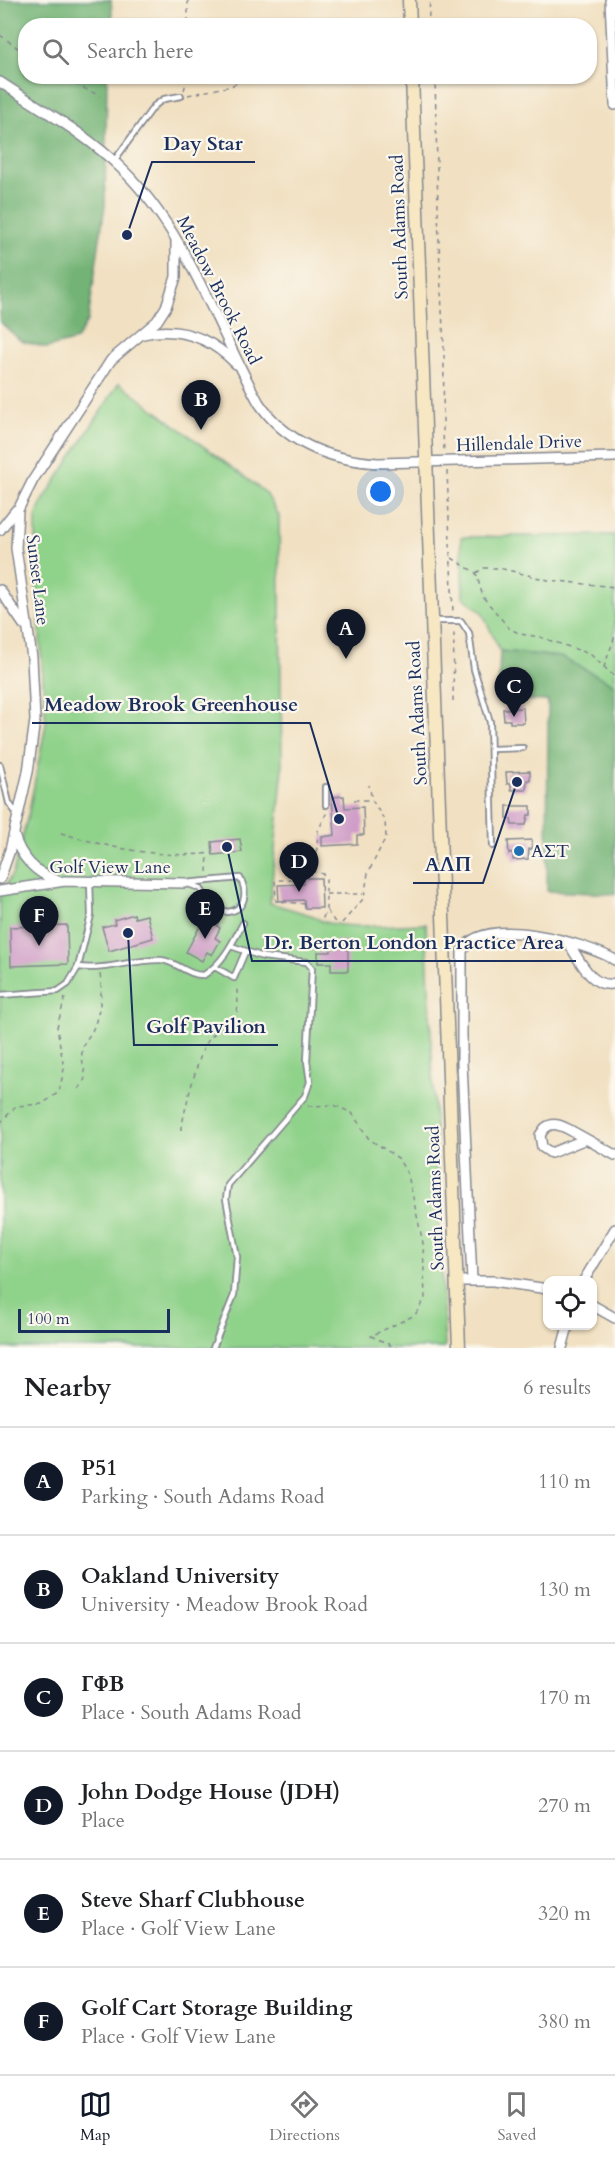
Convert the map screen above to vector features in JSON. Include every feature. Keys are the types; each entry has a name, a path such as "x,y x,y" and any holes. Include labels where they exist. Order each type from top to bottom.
{"main road":[{"path":"409,0 410,18"},
{"name":"South Adams Road","path":"412,84 424,463 459,1348"}],"street":[{"path":"610,0 615,105"},
{"name":"Meadow Brook Road","path":"0,82 87,140 114,161 143,191 174,234 259,403 276,424 312,449 353,461 424,463"},
{"name":"Sunset Lane","path":"0,879 28,772 34,735 35,692 15,539 21,503 111,360 162,314 173,292 177,268 174,234"},
{"path":"142,334 167,330 194,335 215,346 243,373"},
{"name":"Hillendale Drive","path":"424,463 615,457"},
{"path":"0,530 21,503"},
{"path":"0,590 19,616 30,641"},
{"path":"13,833 18,848 30,863 45,875 65,881"},
{"name":"Golf View Lane","path":"0,891 65,881 185,883"},
{"path":"472,1280 462,1063 461,954 466,945 475,939 510,932 531,933 615,960"},
{"path":"569,944 596,981 608,985 615,983"},
{"path":"586,1139 551,1153 542,1147 540,1139 545,1128 554,1124 586,1139 615,1155"},
{"path":"587,1276 615,1229"},
{"path":"456,1281 472,1280 543,1288"},
{"path":"597,1308 615,1318"},
{"path":"562,1348 567,1330"}],"lane":[{"path":"114,161 154,106 164,99 182,96"},
{"path":"431,621 461,621 468,628 474,669 489,716 493,846"},
{"path":"491,749 523,748"},
{"path":"0,765 9,803 17,814"},
{"path":"326,787 326,805"},
{"path":"240,878 245,895 236,910 222,911 211,904 200,888 185,883 240,878"},
{"path":"0,994 54,992 68,984 78,967 91,915 90,881"},
{"path":"78,967 99,968 164,960 201,976 215,967 231,946 243,923"},
{"path":"213,1348 234,1296 237,1257 226,1199 228,1185 299,1101 310,1082 307,1060 312,968 306,962 245,951 231,946"},
{"path":"215,967 234,978 245,951"}],"path":[{"path":"188,0 189,18"},
{"path":"429,18 430,0"},
{"path":"0,35 18,48"},
{"path":"75,84 100,96"},
{"path":"186,84 182,96 235,84"},
{"path":"435,84 443,328 444,387 441,408 444,454"},
{"path":"447,471 453,614"},
{"path":"451,558 476,573 483,597 509,628 520,634 540,637 590,654 615,677"},
{"path":"476,573 484,568 499,568 548,580 615,588"},
{"path":"453,701 454,628"},
{"path":"604,668 615,636"},
{"path":"342,923 364,898 368,873 386,837 385,821 372,800 369,785"},
{"path":"354,800 372,800"},
{"path":"304,904 276,902 274,880 294,880 310,871 316,861 317,837 326,816 326,805"},
{"path":"61,833 99,845 140,852 182,856 213,853"},
{"path":"206,879 208,854"},
{"path":"310,871 326,876 326,910 321,923"},
{"path":"325,894 364,894"},
{"path":"326,910 338,925"},
{"path":"78,1089 85,1077 83,1046 93,1029 102,996 99,968"},
{"path":"182,1130 183,1116 203,1049 211,1038 232,1022 238,1011 234,978"},
{"path":"0,1124 16,1106 42,1104 59,1092 64,1069 57,1027 68,984"},
{"path":"299,1101 307,1106 324,1104 344,1108 352,1113 369,1139 393,1153 406,1169 423,1243 426,1292 424,1304 415,1315 372,1334 374,1338 397,1348"}],"green space":[{"path":"0,0 111,0 112,18 18,18 18,84 107,84 105,205 88,320 76,340 47,348 21,341 0,322"},
{"path":"119,383 266,493 279,516 282,776 270,903 334,924 367,926 426,924 445,1348 0,1348 0,894 13,873 29,811 46,724 36,578 36,517 41,504"},
{"path":"615,535 615,685 561,657 500,651 482,612 463,597 461,537"},
{"path":"500,651 561,657 615,685 615,894 547,891 548,701 498,699"}],"building":[{"path":"523,708 524,723 510,723 510,720 504,720 503,709"},
{"path":"530,771 530,780 527,780 526,790 511,790 511,784 507,784 506,772"},
{"path":"344,796 345,808 363,807 364,835 357,835 357,844 322,846 322,837 335,835 332,797"},
{"path":"507,806 531,806 531,815 528,815 526,825 512,825 511,819 507,819"},
{"path":"240,839 242,852 213,855 212,842"},
{"name":"AΣΤ","path":"532,840 532,849 529,849 528,859 513,860 513,853 509,854 508,841"},
{"path":"304,878 321,878 322,908 305,908 304,900 279,901 278,885 304,884"},
{"path":"134,914 135,918 147,915 153,938 109,951 102,927 115,924 114,920"},
{"path":"210,916 219,921 217,926 220,928 215,938 220,941 212,955 207,952 202,961 186,952 204,919 207,921"},
{"path":"67,925 68,964 11,966 10,927"},
{"path":"333,941 348,941 348,971 331,971 331,963 318,963 318,952 331,952"}],"place":[{"name":"Day Star","path":"127,235"},
{"name":"Oakland University","path":"201,430"},
{"name":"P51","path":"346,659"},
{"name":"ΓΦB","path":"514,717"},
{"name":"AΛΠ","path":"517,782"},
{"name":"Meadow Brook Greenhouse","path":"339,819"},
{"name":"Dr. Berton London Practice Area","path":"227,847"},
{"name":"AΣΤ","path":"519,851"},
{"name":"John Dodge House (JDH)","path":"299,892"},
{"name":"Golf Pavilion","path":"128,933"},
{"name":"Steve Sharf Clubhouse","path":"205,939"},
{"name":"Golf Cart Storage Building","path":"39,946"}]}
